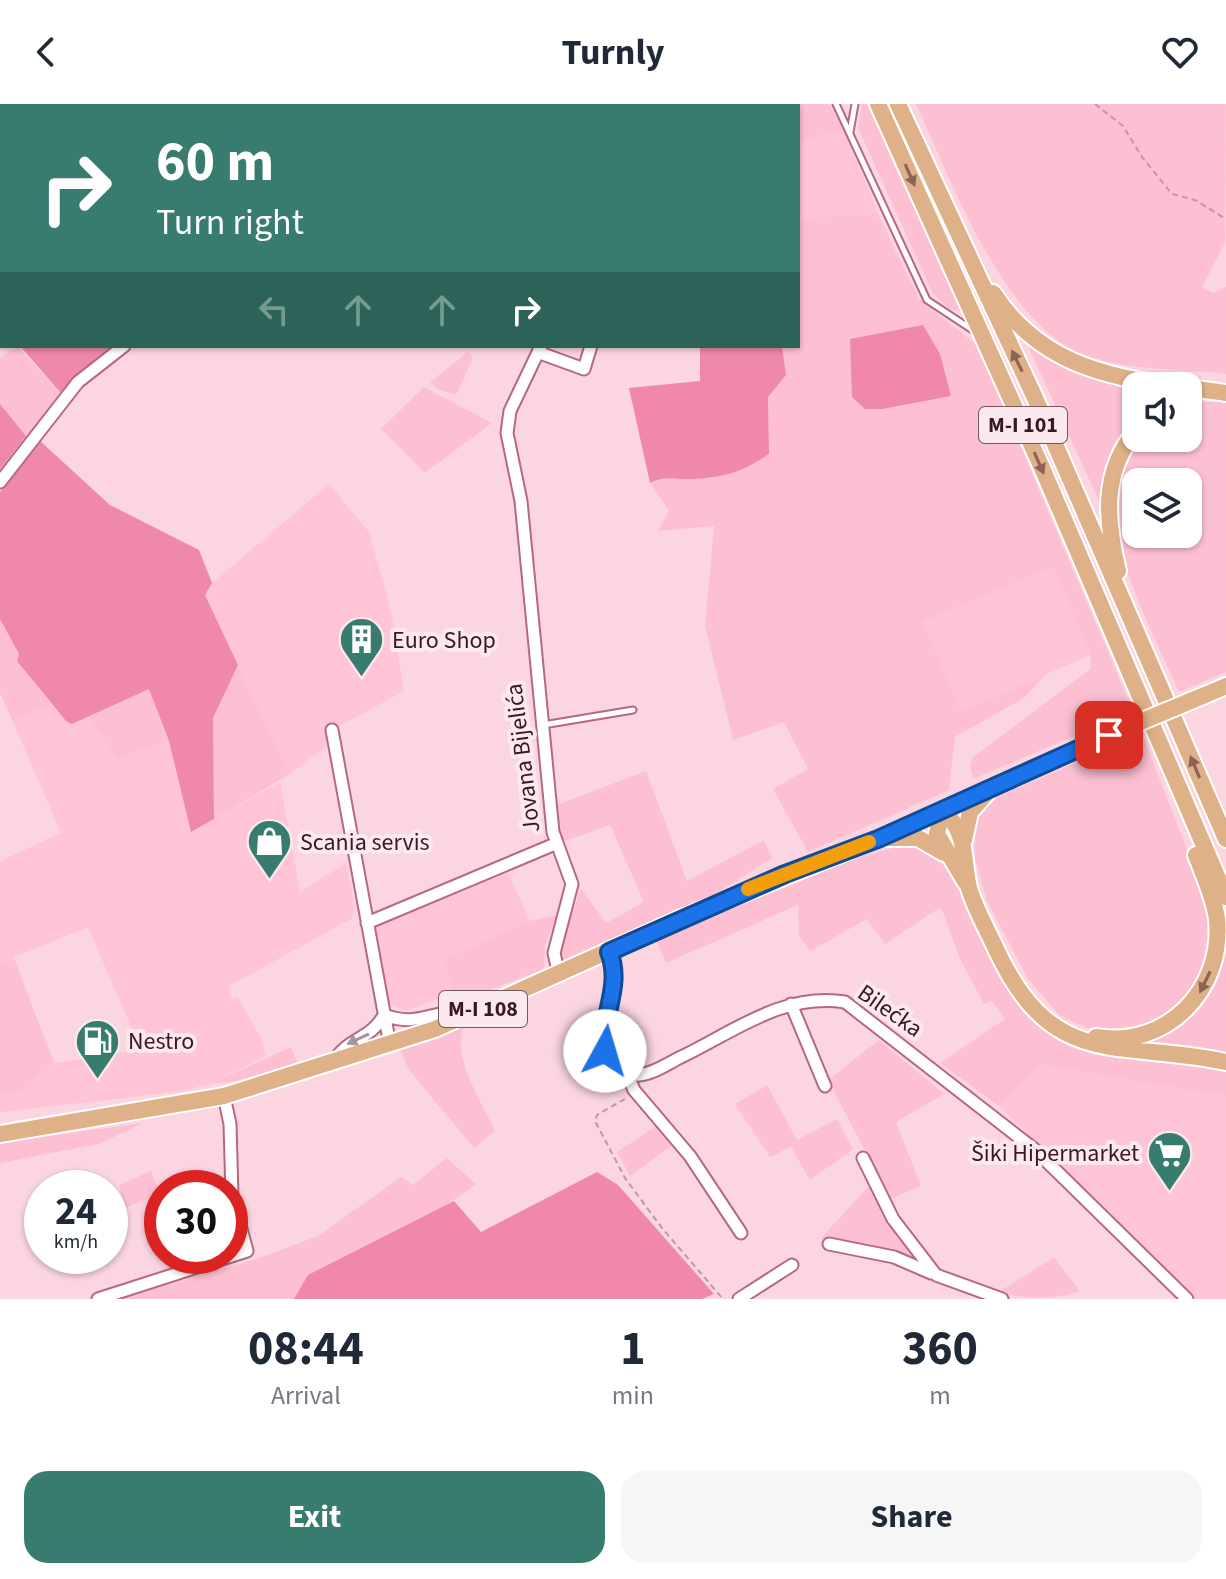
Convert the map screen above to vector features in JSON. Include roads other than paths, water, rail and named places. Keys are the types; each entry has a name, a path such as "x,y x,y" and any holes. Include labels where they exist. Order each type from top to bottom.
{"main road":[{"name":"M-I 101","path":"878,104 982,334 1226,897"},
{"name":"M-I 101","path":"898,104 1035,398 1226,839"},
{"path":"943,204 998,302 1019,325 1056,355 1109,374 1224,393"},
{"path":"1202,397 1224,393"},
{"path":"1124,452 1114,468 1107,511 1119,571 1150,663"},
{"name":"M-I 108","path":"0,1134 224,1096 390,1045 467,1016 785,874 878,839 1226,686"},
{"path":"1063,1031 1108,1039 1152,1033 1169,1024 1193,1002 1212,968 1217,932 1214,903 1161,769 1161,748"},
{"path":"964,846 970,812 993,787"},
{"path":"942,810 954,821 964,846 969,887"},
{"path":"942,810 937,834 946,854 969,887 1010,978 1032,1010 1063,1031 1106,1049 1226,1062"},
{"path":"878,839 918,838 946,854"}],"street":[{"path":"0,482 78,382 121,348"},
{"path":"540,350 584,369 590,348"},
{"name":"Jovana Bijelića","path":"540,350 510,411 507,433 521,501 555,844 572,884 554,953 559,975"},
{"path":"332,730 390,1045"},
{"path":"367,923 555,844"},
{"path":"609,952 616,975 604,1030 605,1051 610,1062 628,1076 634,1090 690,1156 741,1233"},
{"name":"Bilećka","path":"628,1076 648,1073 743,1023 791,1004 821,998 845,1002 1034,1149 1187,1299"},
{"path":"791,1004 825,1086"},
{"path":"384,1015 406,1022 443,1012 467,1016"},
{"path":"333,1064 341,1049 373,1032 384,1015"},
{"path":"98,1299 247,1251 232,1195 230,1124 224,1096"},
{"path":"863,1158 898,1227 936,1275"},
{"path":"829,1244 894,1257 1002,1299"},
{"path":"739,1299 792,1265"}],"lane":[{"path":"836,104 927,300 964,327 982,334"},
{"path":"850,133 855,104"},
{"path":"541,725 633,710"}],"place":[{"name":"Euro Shop","path":"361,679"},
{"name":"Scania servis","path":"269,881"},
{"name":"Nestro","path":"97,1080"},
{"name":"Šiki Hipermarket","path":"1170,1192"}]}
